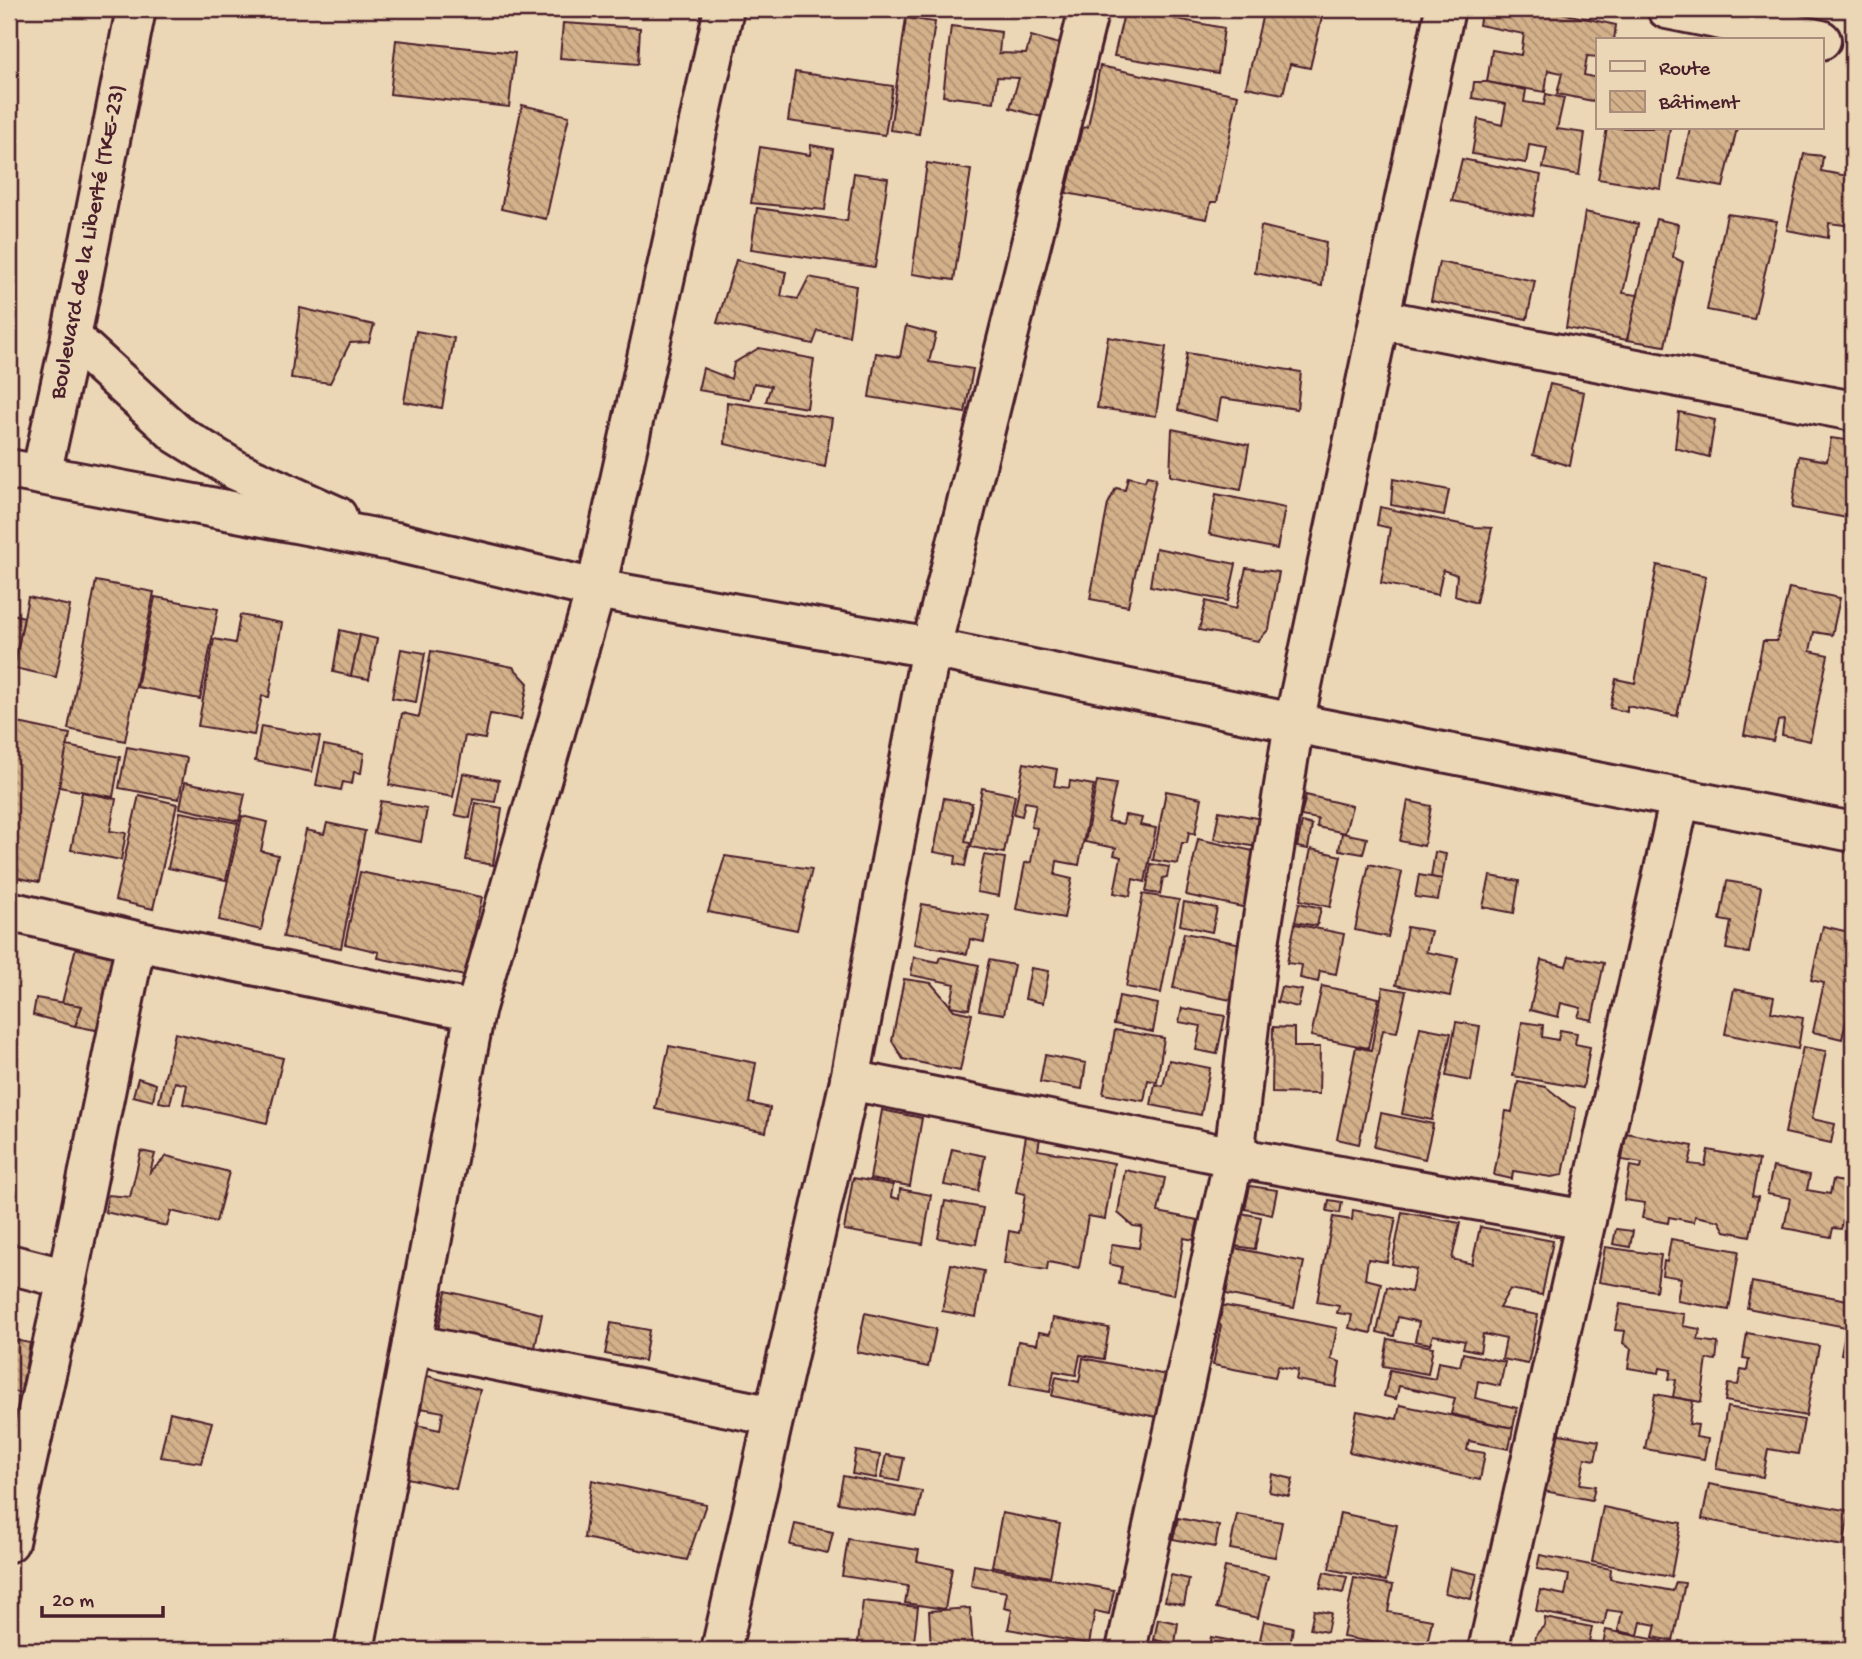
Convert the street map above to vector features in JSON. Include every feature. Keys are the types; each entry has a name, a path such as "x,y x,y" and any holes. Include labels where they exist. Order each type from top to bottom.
{"street":[{"name":"Boulevard de la Liberté (TKE-23)","path":"25,472 71,337 136,9"},
{"path":"354,1650 475,1011 596,589 724,9"},
{"path":"721,1650 850,1080 931,648 1089,9"},
{"path":"1126,1650 1234,1157 1257,956 1294,723 1445,9"},
{"path":"1667,9 1820,32 1853,47"},
{"path":"1379,318 1853,411"},
{"path":"71,337 177,434 237,471 396,542"},
{"path":"25,472 396,542 596,589 931,648 1294,723 1853,832"},
{"path":"1488,1650 1680,798"},
{"path":"9,911 136,941 475,1011"},
{"path":"9,1542 67,1279 136,941"},
{"path":"850,1080 1234,1157 1586,1220"},
{"path":"9,1264 67,1279"},
{"path":"412,1344 774,1416"}],"building":[{"path":"1125,9 1224,28 1218,73 1114,56"},
{"path":"1264,9 1324,9 1310,68 1290,64 1283,94 1246,87"},
{"path":"1482,9 1543,9 1616,25 1614,38 1596,38 1596,57 1587,56 1584,75 1596,78 1596,102 1557,94 1562,73 1548,70 1545,92 1487,82 1492,50 1521,55 1524,34 1479,25"},
{"path":"906,18 935,22 919,134 890,130"},
{"path":"563,23 640,28 638,64 560,58"},
{"path":"951,26 1001,32 999,53 1026,54 1031,36 1087,52 1066,124 1010,108 1019,78 997,77 994,102 943,96"},
{"path":"396,40 515,53 509,107 390,94"},
{"path":"1100,66 1238,95 1217,202 1211,202 1207,219 1066,193 1082,128 1088,127"},
{"path":"795,72 893,86 885,135 788,121"},
{"path":"1474,82 1526,90 1524,102 1544,105 1546,94 1564,98 1557,129 1585,133 1579,175 1543,168 1547,148 1529,145 1526,163 1472,154 1478,119 1502,125 1506,104 1472,98"},
{"path":"522,105 569,116 546,219 501,209"},
{"path":"1607,130 1670,130 1661,189 1598,179"},
{"path":"1690,130 1737,130 1723,187 1680,179"},
{"path":"811,145 833,149 825,210 751,203 760,147 810,155"},
{"path":"1804,154 1823,156 1821,171 1853,177 1853,226 1829,223 1828,238 1787,230"},
{"path":"1462,159 1541,175 1533,216 1452,201"},
{"path":"927,163 971,170 954,280 912,274"},
{"path":"854,173 888,178 875,267 751,249 757,208 847,221"},
{"path":"1585,212 1638,224 1623,293 1638,295 1627,340 1566,328"},
{"path":"1727,214 1777,221 1754,319 1707,310"},
{"path":"1656,219 1678,224 1673,257 1683,262 1665,346 1627,340"},
{"path":"1261,226 1326,242 1322,286 1255,273"},
{"path":"1853,243 1853,295 1844,293"},
{"path":"736,260 786,272 781,296 798,299 809,277 856,286 849,336 818,331 813,344 717,323"},
{"path":"1439,262 1535,281 1527,319 1431,301"},
{"path":"300,308 374,325 369,342 350,343 330,383 291,378"},
{"path":"906,326 936,334 929,362 973,369 965,413 869,397 876,353 900,357"},
{"path":"416,331 454,338 442,408 404,402"},
{"path":"1108,337 1166,347 1156,416 1097,408"},
{"path":"759,348 814,359 807,408 766,401 771,386 754,383 750,399 698,390 703,368 731,379 734,363"},
{"path":"1187,353 1301,372 1297,409 1221,398 1217,421 1178,410"},
{"path":"1550,384 1584,392 1570,466 1533,455"},
{"path":"727,402 832,418 825,467 725,444"},
{"path":"1679,412 1715,420 1709,457 1675,448"},
{"path":"1172,429 1249,445 1241,490 1170,476"},
{"path":"1831,438 1853,441 1853,519 1792,508 1799,456 1827,461"},
{"path":"1147,476 1156,478 1128,606 1090,599 1108,504 1116,488 1125,490 1128,477 1145,481"},
{"path":"1393,479 1449,490 1444,515 1391,505"},
{"path":"1216,494 1285,508 1277,549 1209,534"},
{"path":"1380,507 1474,527 1492,528 1476,603 1455,596 1457,575 1443,570 1438,595 1381,583 1390,528 1377,525"},
{"path":"1156,548 1236,564 1228,601 1150,586"},
{"path":"1657,565 1706,576 1677,716 1627,706 1627,712 1610,708 1616,679 1635,683"},
{"path":"1246,568 1279,572 1269,629 1258,641 1199,630 1206,601 1236,609"},
{"path":"96,581 154,592 125,741 68,729"},
{"path":"1789,588 1840,598 1832,635 1814,632 1810,651 1828,655 1810,741 1782,735 1784,720 1778,721 1773,741 1744,735 1763,641 1777,641"},
{"path":"28,597 70,606 56,677 14,668"},
{"path":"155,597 218,609 200,699 137,687"},
{"path":"9,613 24,617 9,691"},
{"path":"240,615 282,623 269,697 262,696 254,735 198,726 214,639 235,643"},
{"path":"340,630 360,635 351,676 333,672"},
{"path":"360,635 377,639 369,679 351,676"},
{"path":"401,649 425,653 416,702 392,698"},
{"path":"431,651 513,667 528,683 521,719 490,714 485,739 465,736 453,797 389,785 402,713 419,717"},
{"path":"9,721 70,734 39,882 9,876 9,796 12,781 9,780"},
{"path":"261,726 320,737 312,772 255,761"},
{"path":"324,745 364,753 361,773 354,772 352,784 343,782 341,790 316,785"},
{"path":"67,746 120,757 113,797 59,787"},
{"path":"127,747 187,758 179,799 119,788"},
{"path":"1024,763 1057,769 1054,786 1069,788 1070,781 1094,785 1079,865 1057,861 1055,875 1072,879 1064,918 1016,909 1025,863 1031,862 1037,828 1031,827 1036,804 1025,802 1022,816 1014,814"},
{"path":"463,773 499,780 495,802 473,799 470,818 455,815"},
{"path":"1097,781 1116,784 1108,821 1123,824 1125,815 1142,818 1140,825 1156,828 1145,882 1133,879 1130,896 1114,893 1121,857 1114,855 1116,848 1085,842"},
{"path":"185,782 245,794 239,821 180,808"},
{"path":"982,788 1015,795 1004,853 971,847"},
{"path":"1166,791 1202,798 1195,834 1189,832 1187,843 1182,843 1178,864 1153,860"},
{"path":"82,792 116,799 110,831 126,833 121,860 71,850"},
{"path":"139,795 177,804 153,909 115,900"},
{"path":"1306,795 1352,806 1345,833 1317,827 1318,819 1301,816"},
{"path":"944,798 972,803 965,842 970,843 965,866 955,864 956,856 934,852"},
{"path":"381,801 427,809 421,842 374,833"},
{"path":"1408,801 1431,806 1424,846 1400,841"},
{"path":"476,803 502,808 493,865 466,860"},
{"path":"1219,811 1268,820 1262,848 1214,839"},
{"path":"180,812 238,823 226,880 168,868"},
{"path":"242,816 267,822 261,851 278,855 261,930 219,920"},
{"path":"1302,822 1312,825 1308,849 1297,847"},
{"path":"327,823 365,831 341,948 283,937 306,830 324,834"},
{"path":"1342,833 1367,838 1363,854 1339,850"},
{"path":"1198,839 1258,852 1247,908 1186,895"},
{"path":"1311,849 1341,856 1330,907 1300,900"},
{"path":"1435,852 1446,854 1442,879 1431,877"},
{"path":"984,855 1005,858 999,896 977,892"},
{"path":"725,856 812,869 797,930 708,912"},
{"path":"1151,864 1169,867 1167,877 1163,878 1160,894 1146,892"},
{"path":"1369,864 1402,872 1388,937 1355,930"},
{"path":"360,872 482,897 465,976 378,958 379,952 345,944"},
{"path":"1419,875 1442,879 1438,900 1415,897"},
{"path":"1490,876 1519,881 1514,913 1483,907"},
{"path":"1727,881 1761,887 1749,953 1726,949 1731,922 1720,920"},
{"path":"1143,894 1179,900 1161,993 1126,987"},
{"path":"1184,902 1217,908 1212,932 1180,925"},
{"path":"1299,903 1321,908 1317,926 1295,922"},
{"path":"922,904 989,916 984,942 970,939 967,954 914,944"},
{"path":"1295,924 1344,934 1336,974 1320,971 1318,982 1300,978 1302,965 1287,963"},
{"path":"1823,926 1853,933 1853,992 1842,1039 1813,1032 1824,983 1811,980"},
{"path":"1407,927 1431,931 1426,952 1458,958 1450,996 1396,985"},
{"path":"1184,933 1242,944 1231,1000 1173,988"},
{"path":"78,939 120,949 101,1031 75,1026 82,1006 62,1003"},
{"path":"1569,956 1604,963 1592,1020 1578,1017 1581,1008 1561,1003 1558,1017 1530,1010 1541,960 1566,966"},
{"path":"914,957 938,962 940,957 979,965 969,1009 950,1006 955,984 911,975"},
{"path":"989,960 1014,965 1004,1014 979,1010"},
{"path":"1031,968 1049,971 1043,1003 1025,999"},
{"path":"904,979 931,983 954,1010 972,1014 960,1071 903,1059 892,1041"},
{"path":"1322,986 1379,998 1368,1048 1311,1036"},
{"path":"1281,987 1302,990 1298,1007 1277,1002"},
{"path":"1383,987 1406,991 1397,1032 1383,1030 1359,1144 1337,1139 1356,1047 1371,1050"},
{"path":"1734,989 1774,997 1771,1012 1803,1018 1798,1049 1725,1034"},
{"path":"1119,996 1158,1004 1153,1032 1114,1024"},
{"path":"36,998 82,1006 75,1026 33,1015"},
{"path":"1182,1008 1225,1016 1217,1054 1196,1050 1201,1026 1179,1022"},
{"path":"1456,1022 1480,1026 1471,1081 1446,1076"},
{"path":"1522,1022 1543,1025 1542,1037 1558,1040 1560,1030 1577,1033 1575,1044 1590,1047 1583,1088 1513,1076"},
{"path":"1273,1027 1294,1028 1294,1047 1320,1047 1319,1094 1272,1093"},
{"path":"1420,1027 1451,1033 1432,1120 1402,1114"},
{"path":"1115,1030 1164,1038 1157,1082 1148,1080 1144,1101 1103,1094"},
{"path":"175,1033 283,1058 267,1123 183,1104 187,1085 175,1082 170,1104 159,1102"},
{"path":"669,1046 756,1063 749,1103 770,1108 766,1132 655,1109"},
{"path":"1803,1047 1826,1051 1812,1119 1835,1124 1831,1143 1785,1133"},
{"path":"1045,1055 1086,1063 1082,1089 1040,1082"},
{"path":"1169,1060 1210,1068 1201,1115 1151,1105 1155,1084 1163,1086"},
{"path":"138,1078 156,1084 153,1101 133,1096"},
{"path":"1518,1082 1546,1087 1576,1108 1563,1175 1551,1177 1513,1171 1512,1179 1494,1175 1506,1111 1512,1112"},
{"path":"882,1110 922,1118 910,1186 870,1179"},
{"path":"1381,1113 1433,1124 1425,1159 1374,1147"},
{"path":"1626,1133 1693,1146 1689,1164 1705,1166 1708,1150 1759,1160 1752,1196 1758,1197 1750,1236 1725,1231 1719,1221 1695,1216 1694,1222 1669,1217 1668,1223 1642,1218 1645,1203 1624,1200 1630,1166 1641,1168 1642,1163 1622,1160"},
{"path":"1026,1136 1040,1138 1038,1150 1114,1163 1105,1219 1088,1216 1079,1268 1048,1262 1047,1270 1004,1263 1009,1231 1019,1233 1025,1194 1016,1192"},
{"path":"952,1149 985,1156 978,1191 944,1185"},
{"path":"141,1151 155,1154 150,1172 167,1156 229,1172 216,1222 171,1211 167,1226 105,1212 108,1195 130,1197"},
{"path":"1773,1167 1810,1175 1807,1190 1830,1194 1833,1180 1853,1184 1853,1243 1845,1241 1849,1222 1843,1221 1841,1229 1833,1228 1831,1237 1784,1228 1790,1198 1767,1194"},
{"path":"1125,1170 1165,1178 1158,1212 1198,1220 1194,1240 1184,1238 1174,1295 1119,1284 1122,1267 1109,1264 1112,1244 1139,1248 1142,1227 1133,1226 1118,1213"},
{"path":"853,1178 893,1185 891,1197 899,1199 900,1189 931,1195 923,1244 844,1230"},
{"path":"1250,1186 1277,1190 1272,1215 1245,1209"},
{"path":"1329,1200 1342,1202 1340,1213 1327,1211"},
{"path":"945,1201 983,1208 976,1244 938,1238"},
{"path":"1353,1210 1396,1218 1387,1262 1368,1259 1365,1279 1381,1283 1371,1333 1349,1328 1352,1315 1337,1313 1339,1306 1317,1302 1333,1217 1352,1220"},
{"path":"1402,1212 1460,1223 1452,1259 1472,1264 1480,1227 1553,1241 1542,1295 1510,1289 1499,1308 1538,1315 1528,1364 1502,1359 1506,1339 1483,1334 1480,1352 1463,1348 1465,1341 1433,1335 1430,1344 1415,1341 1419,1322 1398,1317 1394,1336 1377,1332 1387,1287 1411,1292 1416,1269 1392,1264"},
{"path":"1241,1213 1261,1217 1255,1249 1235,1246"},
{"path":"1616,1229 1633,1231 1630,1247 1613,1244"},
{"path":"1671,1239 1739,1251 1729,1310 1677,1301 1681,1278 1662,1275"},
{"path":"1605,1247 1661,1255 1656,1291 1599,1282"},
{"path":"1235,1248 1304,1262 1294,1308 1226,1294"},
{"path":"951,1264 984,1271 976,1317 942,1311"},
{"path":"1752,1282 1853,1301 1853,1357 1841,1354 1846,1327 1747,1308"},
{"path":"446,1291 542,1314 533,1357 437,1335"},
{"path":"1216,1304 1337,1328 1331,1359 1340,1362 1336,1387 1296,1380 1298,1370 1278,1366 1275,1377 1213,1365 1221,1325 1212,1323"},
{"path":"1620,1304 1684,1314 1683,1326 1700,1329 1698,1340 1718,1343 1716,1360 1707,1359 1701,1402 1673,1397 1676,1380 1669,1379 1671,1370 1660,1368 1659,1373 1628,1368 1631,1349 1623,1343 1625,1331 1615,1330"},
{"path":"865,1313 936,1329 928,1367 857,1352"},
{"path":"1053,1318 1109,1328 1104,1359 1080,1355 1076,1375 1054,1371 1050,1392 1010,1385 1018,1341 1037,1344 1039,1332 1050,1334"},
{"path":"611,1323 649,1330 644,1361 605,1354"},
{"path":"1747,1333 1819,1346 1806,1416 1725,1401 1728,1384 1738,1385 1741,1370 1747,1371 1749,1359 1743,1358"},
{"path":"9,1339 30,1343 21,1393 9,1391"},
{"path":"1388,1339 1433,1347 1428,1374 1383,1366"},
{"path":"1463,1353 1505,1362 1500,1386 1478,1381 1475,1398 1517,1408 1513,1428 1451,1414 1455,1398 1399,1386 1396,1399 1384,1396 1390,1370 1435,1379 1438,1362 1460,1366"},
{"path":"1083,1358 1166,1375 1157,1417 1052,1396 1056,1377 1079,1382"},
{"path":"420,1374 480,1390 456,1489 403,1477 407,1423 440,1430 443,1412 415,1407"},
{"path":"1655,1394 1693,1401 1689,1424 1698,1425 1696,1437 1708,1439 1704,1459 1645,1449"},
{"path":"1400,1405 1513,1428 1509,1449 1469,1441 1467,1450 1485,1453 1480,1480 1349,1452 1357,1411 1397,1419"},
{"path":"1727,1407 1804,1420 1798,1454 1768,1449 1763,1477 1716,1469"},
{"path":"170,1412 212,1422 201,1463 160,1457"},
{"path":"1554,1433 1599,1441 1595,1460 1585,1458 1580,1484 1595,1486 1592,1500 1544,1491"},
{"path":"856,1451 880,1455 876,1478 852,1474"},
{"path":"886,1455 904,1458 899,1481 881,1478"},
{"path":"1272,1474 1293,1479 1289,1496 1269,1492"},
{"path":"843,1476 922,1491 917,1517 838,1503"},
{"path":"592,1480 706,1504 687,1560 584,1538"},
{"path":"1709,1484 1850,1511 1843,1546 1702,1519"},
{"path":"1603,1507 1681,1523 1671,1577 1592,1562"},
{"path":"1002,1513 1060,1524 1050,1577 992,1566"},
{"path":"1340,1513 1397,1525 1386,1581 1329,1569"},
{"path":"1237,1514 1282,1522 1275,1557 1230,1549"},
{"path":"1178,1518 1219,1526 1215,1547 1173,1539"},
{"path":"795,1524 833,1532 828,1553 790,1545"},
{"path":"848,1539 919,1550 917,1561 952,1568 945,1609 905,1603 908,1586 842,1576"},
{"path":"1540,1555 1611,1569 1610,1579 1673,1591 1676,1582 1685,1583 1673,1641 1653,1637 1656,1625 1641,1622 1638,1635 1618,1631 1622,1612 1607,1610 1604,1625 1536,1611 1540,1590 1565,1595 1569,1575 1537,1569"},
{"path":"974,1565 1114,1590 1109,1614 1095,1611 1089,1644 1008,1629 1012,1610 1004,1608 1007,1592 971,1586"},
{"path":"1225,1567 1268,1576 1258,1618 1216,1608"},
{"path":"1450,1568 1477,1574 1471,1599 1445,1593"},
{"path":"1324,1572 1347,1577 1343,1593 1320,1588"},
{"path":"1171,1575 1189,1579 1184,1605 1165,1601"},
{"path":"1354,1578 1393,1585 1388,1612 1432,1620 1426,1650 1343,1637"},
{"path":"863,1601 918,1607 913,1650 857,1650"},
{"path":"970,1608 973,1650 931,1650 929,1611"},
{"path":"1314,1610 1331,1613 1327,1632 1310,1629"},
{"path":"1545,1618 1592,1627 1589,1641 1603,1644 1606,1630 1662,1641 1660,1650 1534,1650 1537,1633 1544,1626"},
{"path":"1158,1619 1178,1623 1175,1644 1154,1640"},
{"path":"1264,1621 1293,1627 1290,1646 1260,1640"},
{"path":"1211,1637 1283,1650 1208,1650"},
{"path":"1154,1640 1164,1642 1163,1650 1153,1650"},
{"path":"1679,1641 1727,1650 1677,1650"},
{"path":"1323,1645 1353,1650 1322,1650"}]}
